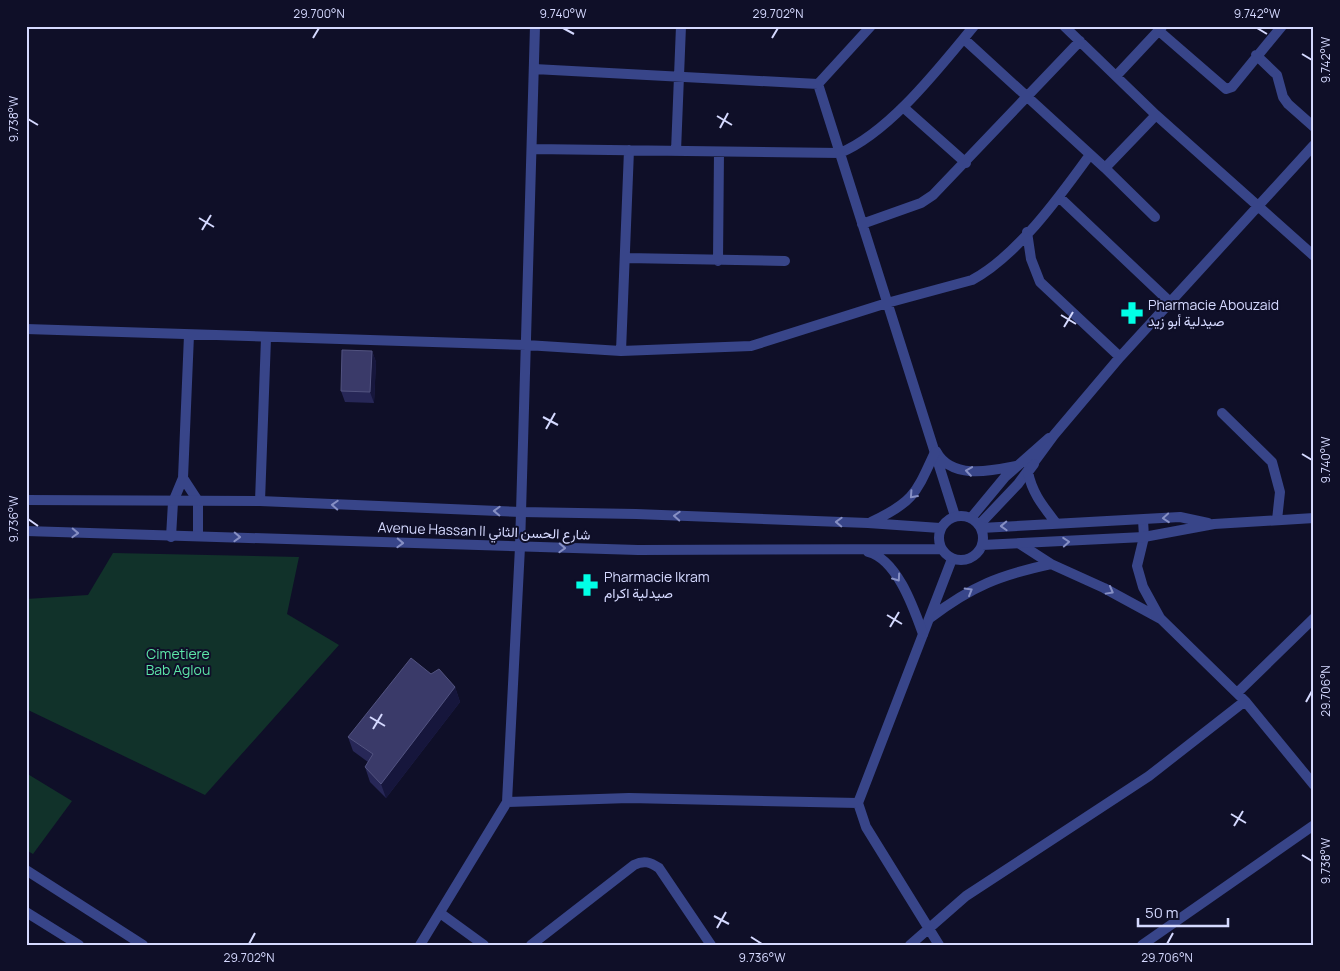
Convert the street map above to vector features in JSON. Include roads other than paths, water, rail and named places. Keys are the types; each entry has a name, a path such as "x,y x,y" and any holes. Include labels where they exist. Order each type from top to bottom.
{"street":[{"path":"420,945 507,802 520,547 536,26"},
{"path":"676,151 681,26"},
{"path":"818,84 872,26"},
{"path":"532,149 840,153 870,138 903,107 974,26"},
{"path":"1064,26 1117,75 1156,115 1314,256"},
{"path":"1117,75 1161,28 1226,89 1232,87 1256,55 1282,26"},
{"path":"964,39 1089,156 1105,168 1155,217"},
{"path":"862,224 920,203 933,195 966,163 1080,41"},
{"path":"1256,55 1277,75 1283,97 1288,104 1314,127"},
{"path":"534,69 818,84"},
{"path":"818,84 955,516"},
{"path":"903,107 966,163"},
{"path":"1105,168 1156,115"},
{"path":"1056,523 1039,500 1031,484 1028,472 1054,435 1120,357 1314,145"},
{"path":"621,351 629,150"},
{"path":"718,261 719,152"},
{"path":"26,330 526,345 621,351 751,346 887,303 972,280 998,263 1059,197 1089,156"},
{"path":"1059,197 1170,302"},
{"path":"1027,232 1031,259 1040,282 1120,357"},
{"path":"626,258 718,261 785,260"},
{"path":"171,536 173,502 184,478 188,335"},
{"path":"260,501 266,338"},
{"path":"1222,413 1272,462 1280,492 1277,520"},
{"path":"971,518 1017,466 1054,435"},
{"path":"933,448 938,456 956,468 966,471 989,472 1017,466"},
{"path":"868,523 895,511 916,493 933,448"},
{"path":"980,526 1034,464"},
{"path":"184,478 198,501 198,536"},
{"name":"Avenue Hassan II شارع الحسن الثاني","path":"26,500 260,501 521,512 636,514 868,523 940,528"},
{"path":"955,516 971,518 980,526 982,545 975,555 968,559 952,559 941,549 938,539 940,528 955,516"},
{"path":"980,526 1180,517 1214,524"},
{"path":"982,545 1144,538 1214,524 1314,518"},
{"path":"1144,520 1144,538 1137,566 1144,587 1161,619"},
{"name":"Avenue Hassan II شارع الحسن الثاني","path":"26,531 647,550 941,549"},
{"path":"1020,544 1051,564 1104,588 1161,619 1245,701 1314,785"},
{"path":"860,550 874,554 894,572 909,597 923,634"},
{"path":"939,945 866,827 858,803 952,559"},
{"path":"929,618 963,594 988,581 1051,564"},
{"path":"1237,693 1314,618"},
{"path":"910,945 966,896 1149,776 1245,701"},
{"path":"507,802 629,798 858,803"},
{"path":"1142,945 1314,824"},
{"path":"531,945 634,865 642,861 651,863 659,868 711,945"},
{"path":"26,870 143,945"},
{"path":"26,912 79,945"},
{"path":"440,913 484,945"}],"place":[{"name":"Pharmacie Abouzaid صيدلية أبو زيد","path":"1132,313"},
{"name":"Pharmacie Ikram صيدلية اكرام","path":"587,585"}],"park label":[{"name":"Cimetiere Bab Aglou","path":"178,662"}]}
